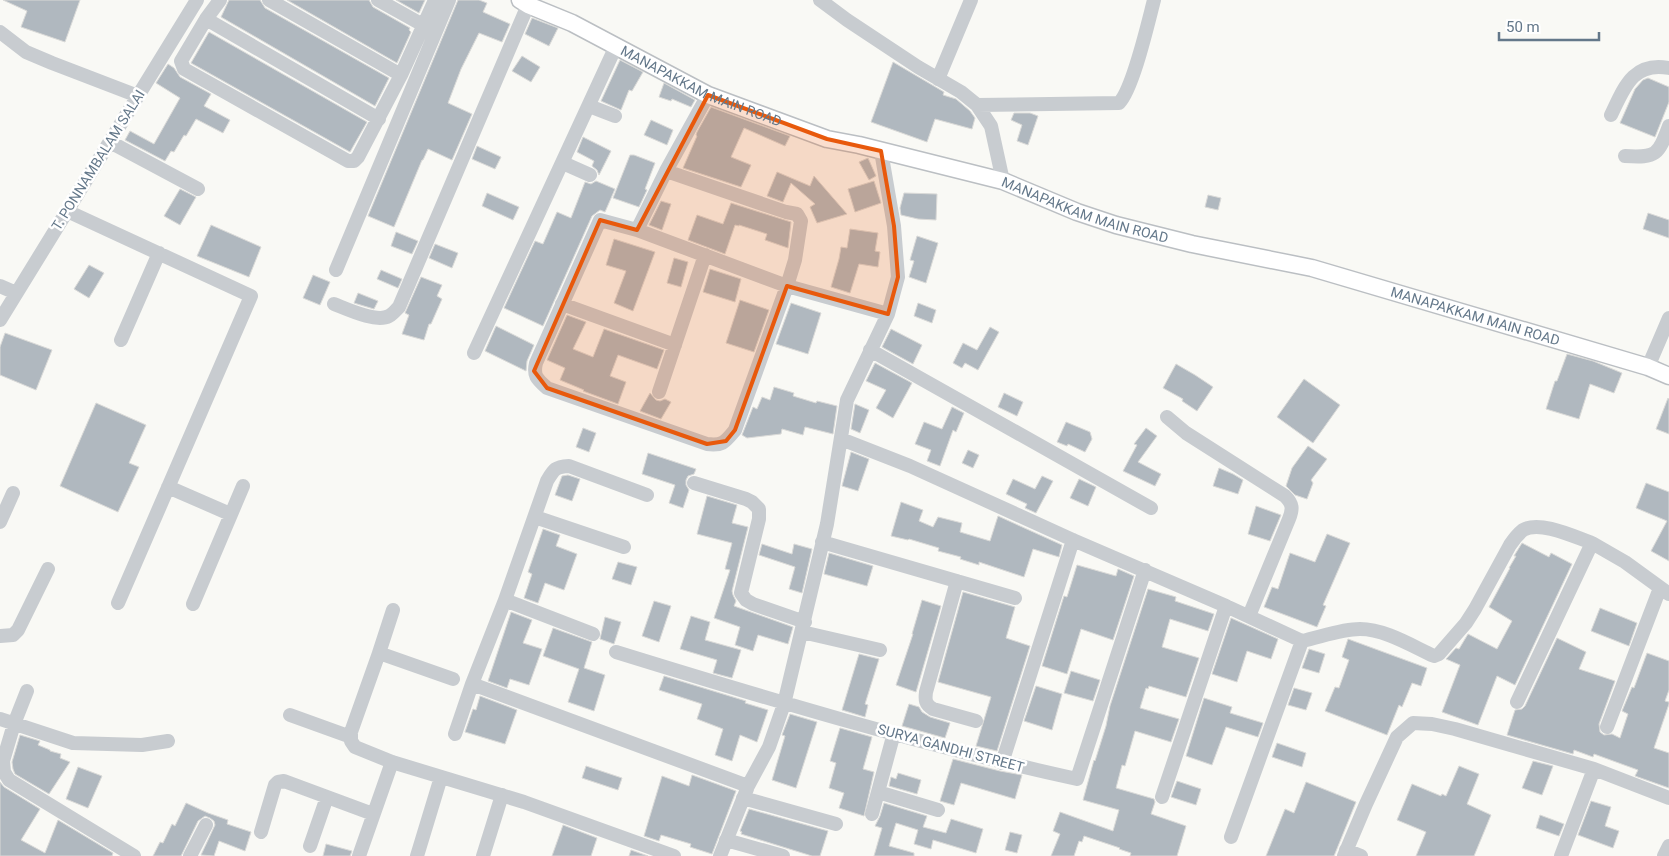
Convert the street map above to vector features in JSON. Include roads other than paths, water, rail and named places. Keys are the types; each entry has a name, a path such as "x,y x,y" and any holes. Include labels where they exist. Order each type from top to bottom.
{"main road":[{"name":"MANAPAKKAM MAIN ROAD","path":"524,3 572,23 708,94 827,139 859,145 1004,181 1077,212 1116,225 1192,244 1312,268 1648,367 1669,376"}],"street":[{"name":"T. PONNAMBALAM SALAI","path":"0,320 197,0"},
{"path":"220,0 181,60 184,69 348,161 354,161 358,158 402,75 435,0"},
{"path":"269,0 402,75"},
{"path":"378,0 423,25"},
{"path":"336,270 449,0"},
{"path":"820,0 847,20 960,92 977,106 991,126 1004,181"},
{"path":"938,79 971,0"},
{"path":"977,106 1119,103 1124,98 1130,84 1154,0"},
{"path":"334,304 367,316 379,317 389,316 398,307 524,3"},
{"path":"206,19 379,119"},
{"path":"0,32 26,52 52,64 138,96"},
{"path":"474,353 616,46"},
{"path":"1612,115 1626,85 1638,73 1650,66 1669,68"},
{"path":"638,230 666,171 708,94"},
{"path":"589,106 615,116"},
{"path":"1625,156 1644,157 1652,155 1661,147 1669,126"},
{"path":"110,142 198,190"},
{"path":"720,856 746,792 768,747 784,704 827,524 847,400 888,314 898,277 894,226 881,152"},
{"path":"563,163 590,175"},
{"path":"666,171 786,212 797,214 801,221 795,260 787,286 735,430 726,441 718,445 707,444 546,388 537,379 534,371 536,363 600,220 638,230 787,286 888,314"},
{"path":"66,211 251,296 118,603"},
{"path":"121,340 158,253"},
{"path":"659,392 705,255"},
{"path":"0,286 16,293"},
{"path":"562,304 675,345"},
{"path":"1648,367 1669,318"},
{"path":"870,350 1151,508"},
{"path":"1167,417 1186,433 1285,496 1291,502 1293,510 1250,616"},
{"path":"841,439 910,466 1073,540 1250,616 1302,641 1344,631 1366,630 1392,637 1434,656 1439,654 1466,623 1510,545 1515,537 1524,530 1538,528 1558,531 1592,543 1625,562 1664,591 1607,727"},
{"path":"455,734 547,481 553,471 558,467 569,466 646,495"},
{"path":"694,484 746,499 759,509 760,519 740,593 746,600 803,627 880,650"},
{"path":"193,604 243,486"},
{"path":"168,487 230,514"},
{"path":"0,522 13,493"},
{"path":"535,517 624,547"},
{"path":"1002,763 1073,540"},
{"path":"822,542 1015,598"},
{"path":"1517,702 1592,543"},
{"path":"0,636 13,635 18,630 48,569"},
{"name":"SURYA GANDHI STREET","path":"616,652 784,704 1002,763 1077,779 1144,570"},
{"path":"957,581 925,700 927,705 933,709 976,721"},
{"path":"505,600 593,634"},
{"path":"1162,797 1226,606"},
{"path":"393,610 351,732 351,741 355,747 392,762 502,795 674,856"},
{"path":"1231,837 1302,641"},
{"path":"379,653 454,679"},
{"path":"472,684 746,792 836,824"},
{"path":"27,691 14,724 3,761 4,772 10,780 134,856"},
{"path":"290,715 351,737"},
{"path":"0,719 73,742 142,745 168,741"},
{"path":"1361,856 1345,853 1396,737 1413,723 1432,724 1455,729 1594,769 1669,798"},
{"path":"872,814 894,733"},
{"path":"359,856 392,762"},
{"path":"1562,856 1594,769"},
{"path":"417,856 441,777"},
{"path":"261,832 275,785 278,782 284,781 373,814"},
{"path":"878,792 938,810"},
{"path":"483,856 502,795"},
{"path":"310,846 327,797"},
{"path":"190,856 206,825"},
{"path":"726,840 783,856"},
{"path":"1664,856 1669,846"}]}
